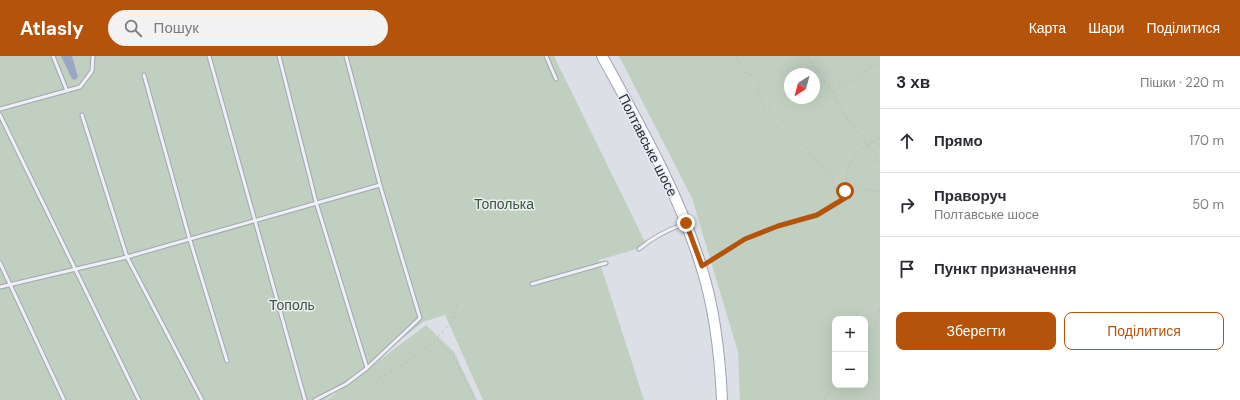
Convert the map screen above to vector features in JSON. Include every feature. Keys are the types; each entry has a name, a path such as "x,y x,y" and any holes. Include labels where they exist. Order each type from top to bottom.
{"main road":[{"name":"Полтавське шосе","path":"602,56 659,160 686,223 702,266 721,366 722,400"}],"lane":[{"path":"53,56 67,91"},
{"path":"0,109 80,88 92,71 93,56"},
{"path":"209,56 305,400"},
{"path":"279,56 316,202 367,368"},
{"path":"314,400 346,384 367,368 420,318 380,185 346,56"},
{"path":"546,56 556,79"},
{"path":"144,76 189,238 227,361"},
{"path":"0,115 138,400"},
{"path":"82,115 127,256 202,400"},
{"path":"0,287 75,270 380,185"},
{"path":"639,249 650,239 664,231 686,223"},
{"path":"0,263 64,400"},
{"path":"532,284 606,263"}],"path":[{"path":"737,56 740,67 744,73 754,76 758,80 758,96 765,106 781,119 824,169 832,179 835,189 845,191 858,185 865,189 880,192"},
{"path":"807,56 832,91 847,119 867,144 880,165"},
{"path":"832,91 853,80 870,66 880,62"},
{"path":"702,266 745,239 778,226 817,215 845,198 848,166 863,146 879,138 880,135"},
{"path":"358,400 383,376 411,359 437,338 453,320 458,302"},
{"path":"868,340 874,333 880,307"},
{"path":"437,338 455,360 475,400"},
{"path":"825,400 832,387"}],"green space":[{"path":"0,56 554,56 647,246 599,260 644,400 483,400 445,315 423,322 325,400 0,400"},
{"path":"619,56 880,56 880,400 740,400 738,352 692,198"},
{"path":"426,325 454,352 477,400 327,400"}],"water":[{"path":"61,56 72,56 78,77 75,80 72,79"}],"route":[{"path":"686,223 702,266 745,239 778,226 817,215 845,198 845,191"}],"park label":[{"name":"Тополька","path":"504,204"},
{"name":"Тополь","path":"292,305"}]}
